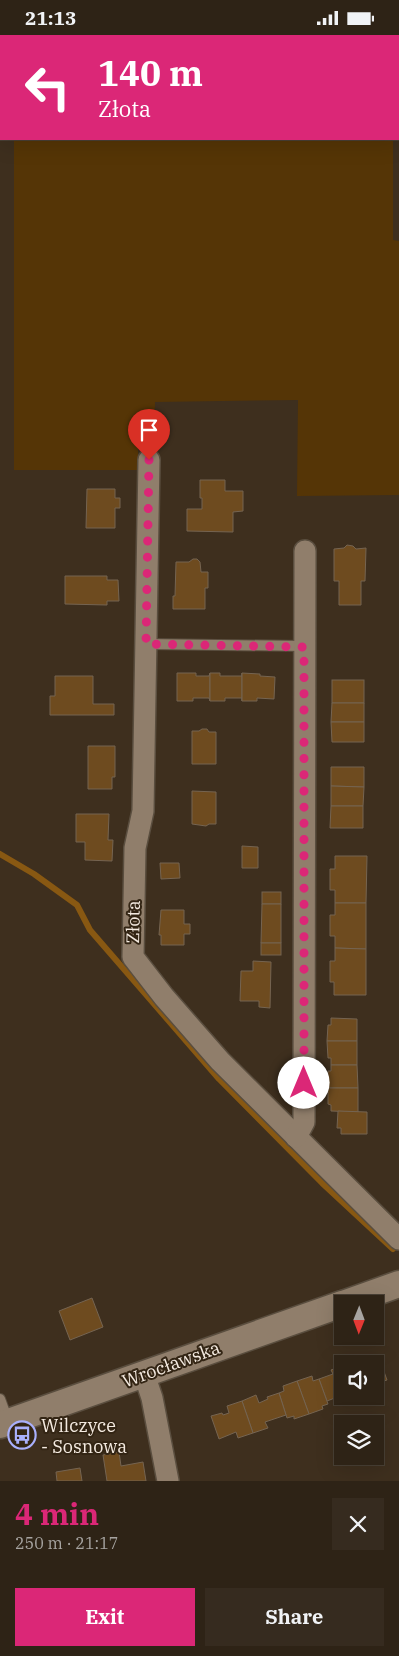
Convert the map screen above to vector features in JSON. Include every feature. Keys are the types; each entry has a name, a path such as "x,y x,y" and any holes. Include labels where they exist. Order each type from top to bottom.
{"street":[{"name":"Złota","path":"149,460 144,811 135,848 132,957 220,1061 399,1239"},
{"path":"296,1137 304,1122 304,551"},
{"name":"Wrocławska","path":"370,1295 399,1285"},
{"name":"Wrocławska","path":"3,1415 144,1374 334,1307"},
{"path":"144,1374 152,1398 168,1481"}],"lane":[{"path":"146,644 304,647"}],"shaded area":[{"path":"14,140 393,140 393,240 399,241 399,495 297,496 298,400 155,402 154,432 138,432 138,470 14,470"}],"building":[{"path":"200,480 225,480 225,491 243,491 243,511 233,512 233,532 187,531 187,509 202,509"},
{"path":"87,489 115,489 115,498 120,498 120,508 115,508 115,528 86,528"},
{"path":"347,545 353,546 356,549 366,548 365,581 361,581 361,605 339,605 339,581 334,581 334,549 344,548"},
{"path":"197,559 200,562 201,572 208,572 208,588 205,588 205,609 173,609 176,562 189,562"},
{"path":"65,576 107,576 107,580 118,580 119,601 107,601 107,605 65,604"},
{"path":"177,673 196,673 196,676 209,676 210,673 210,701 209,698 193,698 193,701 177,701"},
{"path":"210,673 220,673 220,676 242,676 242,698 225,698 225,701 210,701"},
{"path":"242,673 275,677 274,699 257,698 257,701 242,701"},
{"path":"55,676 93,676 93,704 114,704 114,715 50,715 50,696 55,696"},
{"path":"332,680 364,680 364,703 332,703"},
{"path":"332,703 364,703 364,722 331,722"},
{"path":"331,722 364,722 364,742 332,742"},
{"path":"202,729 216,732 216,764 192,764 192,731"},
{"path":"88,746 115,746 115,777 112,777 112,789 88,789"},
{"path":"331,767 364,767 364,787 331,786"},
{"path":"331,786 364,787 363,806 331,806"},
{"path":"192,791 216,792 216,824 206,826 192,824"},
{"path":"331,806 363,806 363,828 330,828"},
{"path":"76,814 109,814 108,840 113,840 112,861 85,860 85,842 76,842"},
{"path":"242,846 258,847 258,868 242,868"},
{"path":"335,856 367,856 366,903 335,903 335,890 330,890 330,869 335,869"},
{"path":"160,863 179,863 180,878 161,879"},
{"path":"262,892 281,892 281,904 262,904"},
{"path":"335,903 366,903 366,949 335,948 335,936 330,936 330,915 335,915"},
{"path":"262,904 281,904 281,943 261,943"},
{"path":"161,910 184,910 184,924 190,924 190,934 184,934 184,945 161,945 161,935 159,935"},
{"path":"261,943 281,943 281,955 261,955"},
{"path":"335,948 366,949 366,995 334,995 334,982 330,982 330,961 335,961"},
{"path":"253,961 271,962 270,1008 259,1007 259,1001 240,1001 241,971 253,971"},
{"path":"331,1018 357,1019 357,1041 327,1041 328,1025 331,1025"},
{"path":"327,1041 357,1041 357,1065 331,1065 331,1058 328,1058"},
{"path":"331,1065 357,1065 358,1088 328,1088 328,1071 331,1071"},
{"path":"328,1088 358,1088 358,1112 331,1111 331,1105 328,1104"},
{"path":"338,1111 367,1112 367,1134 341,1134 341,1128 337,1128"},
{"path":"92,1298 103,1327 70,1340 59,1311"},
{"path":"334,1369 334,1398 327,1401 319,1379 333,1374 331,1370"},
{"path":"312,1376 313,1381 319,1379 328,1404 322,1406 323,1409 309,1414 297,1381"},
{"path":"297,1381 309,1414 294,1419 294,1416 287,1418 279,1393 284,1391 283,1386"},
{"path":"279,1393 286,1415 265,1422 268,1428 253,1433 242,1401 256,1395 259,1403 268,1399 267,1397"},
{"path":"242,1401 253,1433 238,1438 236,1432 219,1439 211,1416 229,1413 227,1406"},
{"path":"119,1452 121,1466 143,1462 146,1481 107,1481 103,1455"},
{"path":"80,1468 82,1481 57,1481 56,1472"}],"waterway":[{"path":"0,854 34,874 77,905 90,930 219,1079 322,1183 393,1249"}],"place":[{"name":"Wilczyce - Sosnowa","path":"22,1435"}],"route":[{"path":"149,460 146,644 304,647 304,1083"}]}
